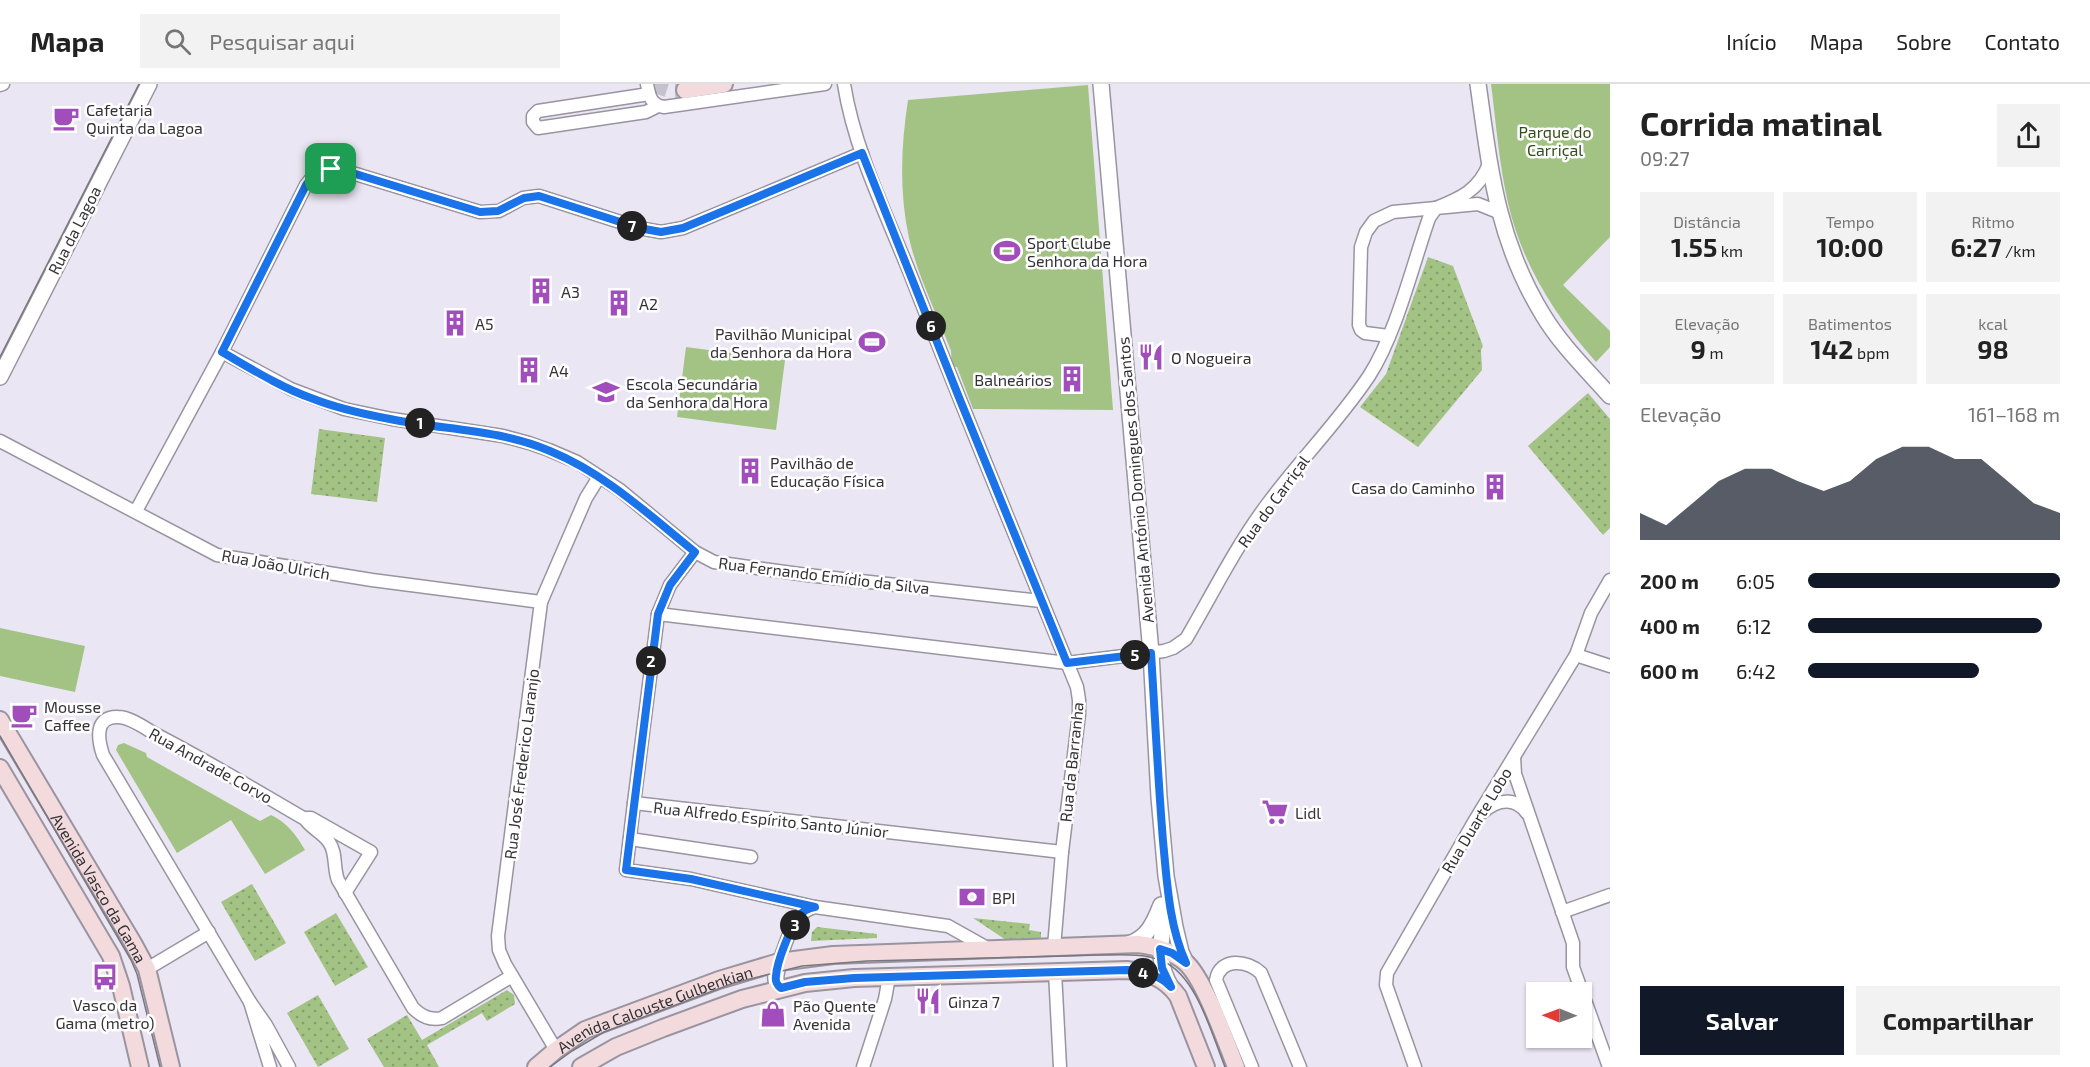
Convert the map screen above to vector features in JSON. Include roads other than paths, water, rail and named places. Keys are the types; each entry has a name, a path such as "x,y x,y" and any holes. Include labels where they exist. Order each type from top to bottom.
{"main road":[{"path":"685,90 724,84"},
{"name":"Avenida Vasco da Gama","path":"0,720 147,969 171,1067"},
{"name":"Avenida Vasco da Gama","path":"0,768 111,957 121,986 140,1067"},
{"name":"Avenida Calouste Gulbenkian","path":"536,1067 578,1035 601,1023 719,980 779,962 833,955 1146,945 1172,953 1186,963 1205,993 1236,1067"},
{"name":"Avenida Calouste Gulbenkian","path":"581,1067 634,1039 742,999 805,982 889,977 1130,970 1162,979 1171,987"},
{"path":"1171,987 1178,996 1206,1067"}],"street":[{"name":"Rua da Lagoa","path":"0,377 149,84"},
{"path":"658,106 653,103 648,89 538,111 533,116 533,122 538,128 646,112 658,106 682,105 825,84"},
{"name":"Rua da Barranha","path":"844,84 862,153 1077,687 1079,700 1054,947"},
{"name":"Avenida António Domingues dos Santos","path":"1101,84 1151,653 1166,876 1175,927 1186,963"},
{"path":"1478,84 1498,212 1522,276 1544,317 1560,339 1610,396"},
{"path":"136,511 222,352 306,185 311,177 321,170 331,169 387,183 480,212 498,211 524,198 539,196 639,228 661,232 683,228 862,153"},
{"path":"1436,208 1460,199 1476,188 1489,164"},
{"path":"1389,336 1365,333 1359,325 1362,241 1374,221 1393,212 1478,204 1498,212"},
{"name":"Rua do Carriçal","path":"1151,653 1173,648 1186,639 1252,525 1281,486 1340,416 1369,375 1389,336 1429,218 1436,208"},
{"name":"Rua Fernando Emídio da Silva","path":"222,352 310,398 344,409 530,443 577,462 620,490 695,552 714,562 1041,601"},
{"name":"Rua João Ulrich","path":"0,441 217,555 372,580 541,602"},
{"name":"Rua José Frederico Laranjo","path":"556,1050 512,976 499,950 498,936 541,602 586,498 599,477"},
{"name":"Rua Alfredo Espírito Santo Júnior","path":"695,552 670,585 658,614 634,803 1062,852"},
{"name":"Rua Duarte Lobo","path":"1415,1067 1385,978 1474,822 1576,655 1591,613 1610,580"},
{"path":"658,614 1067,663 1151,653"},
{"path":"1576,655 1610,666"},
{"name":"Rua Andrade Corvo","path":"289,1067 103,755 98,734 102,723 108,718 118,717 128,720 176,744 305,819 330,843 334,852 335,872 345,893 413,1008 429,1019 442,1018 512,976"},
{"path":"1514,757 1515,774 1573,942 1573,967 1610,1067"},
{"path":"1474,822 1489,807 1504,801 1522,806 1528,814"},
{"path":"634,803 626,870 691,879 815,907 948,926 990,950"},
{"path":"305,819 311,818 371,852 345,893"},
{"path":"630,839 751,857"},
{"path":"1166,876 1160,949 1162,968 1171,987"},
{"name":"Avenida António Domingues dos Santos","path":"1126,945 1142,938 1151,927 1162,901 1166,876"},
{"path":"1562,912 1610,895"},
{"path":"781,988 776,980 779,962 799,916 815,907"},
{"path":"147,969 209,932"},
{"path":"1252,1067 1216,980 1222,968 1238,963 1248,964 1261,973 1300,1067"},
{"path":"1055,972 1060,1067"},
{"path":"864,1067 885,999 889,977"},
{"name":"Rua Andrade Corvo","path":"250,1002 270,1067"}],"tunnel":[{"path":"652,84 670,90 685,90"}],"tram line":[{"path":"0,357 139,84"},
{"path":"0,736 131,960 137,974 160,1067"},
{"path":"550,1067 604,1032 734,983 802,966 867,961 1124,955 1162,961 1174,968 1184,979 1201,1007 1225,1067"}],"place":[{"name":"Cafetaria Quinta da Lagoa","path":"66,118"},
{"name":"Sport Clube Senhora da Hora","path":"1007,251"},
{"name":"A3","path":"541,291"},
{"name":"A2","path":"619,303"},
{"name":"A5","path":"455,323"},
{"name":"Pavilhão Municipal da Senhora da Hora","path":"872,342"},
{"name":"O Nogueira","path":"1151,357"},
{"name":"A4","path":"529,370"},
{"name":"Balneários","path":"1072,379"},
{"name":"Escola Secundária da Senhora da Hora","path":"606,392"},
{"name":"Pavilhão de Educação Física","path":"750,471"},
{"name":"Casa do Caminho","path":"1495,487"},
{"name":"Mousse Caffee","path":"24,715"},
{"name":"Lidl","path":"1275,812"},
{"name":"BPI","path":"972,897"},
{"name":"Vasco da Gama (metro)","path":"105,977"},
{"name":"Ginza 7","path":"928,1001"},
{"name":"Pão Quente Avenida","path":"773,1014"}],"park label":[{"name":"Parque do Carriçal","path":"1555,140"}]}
